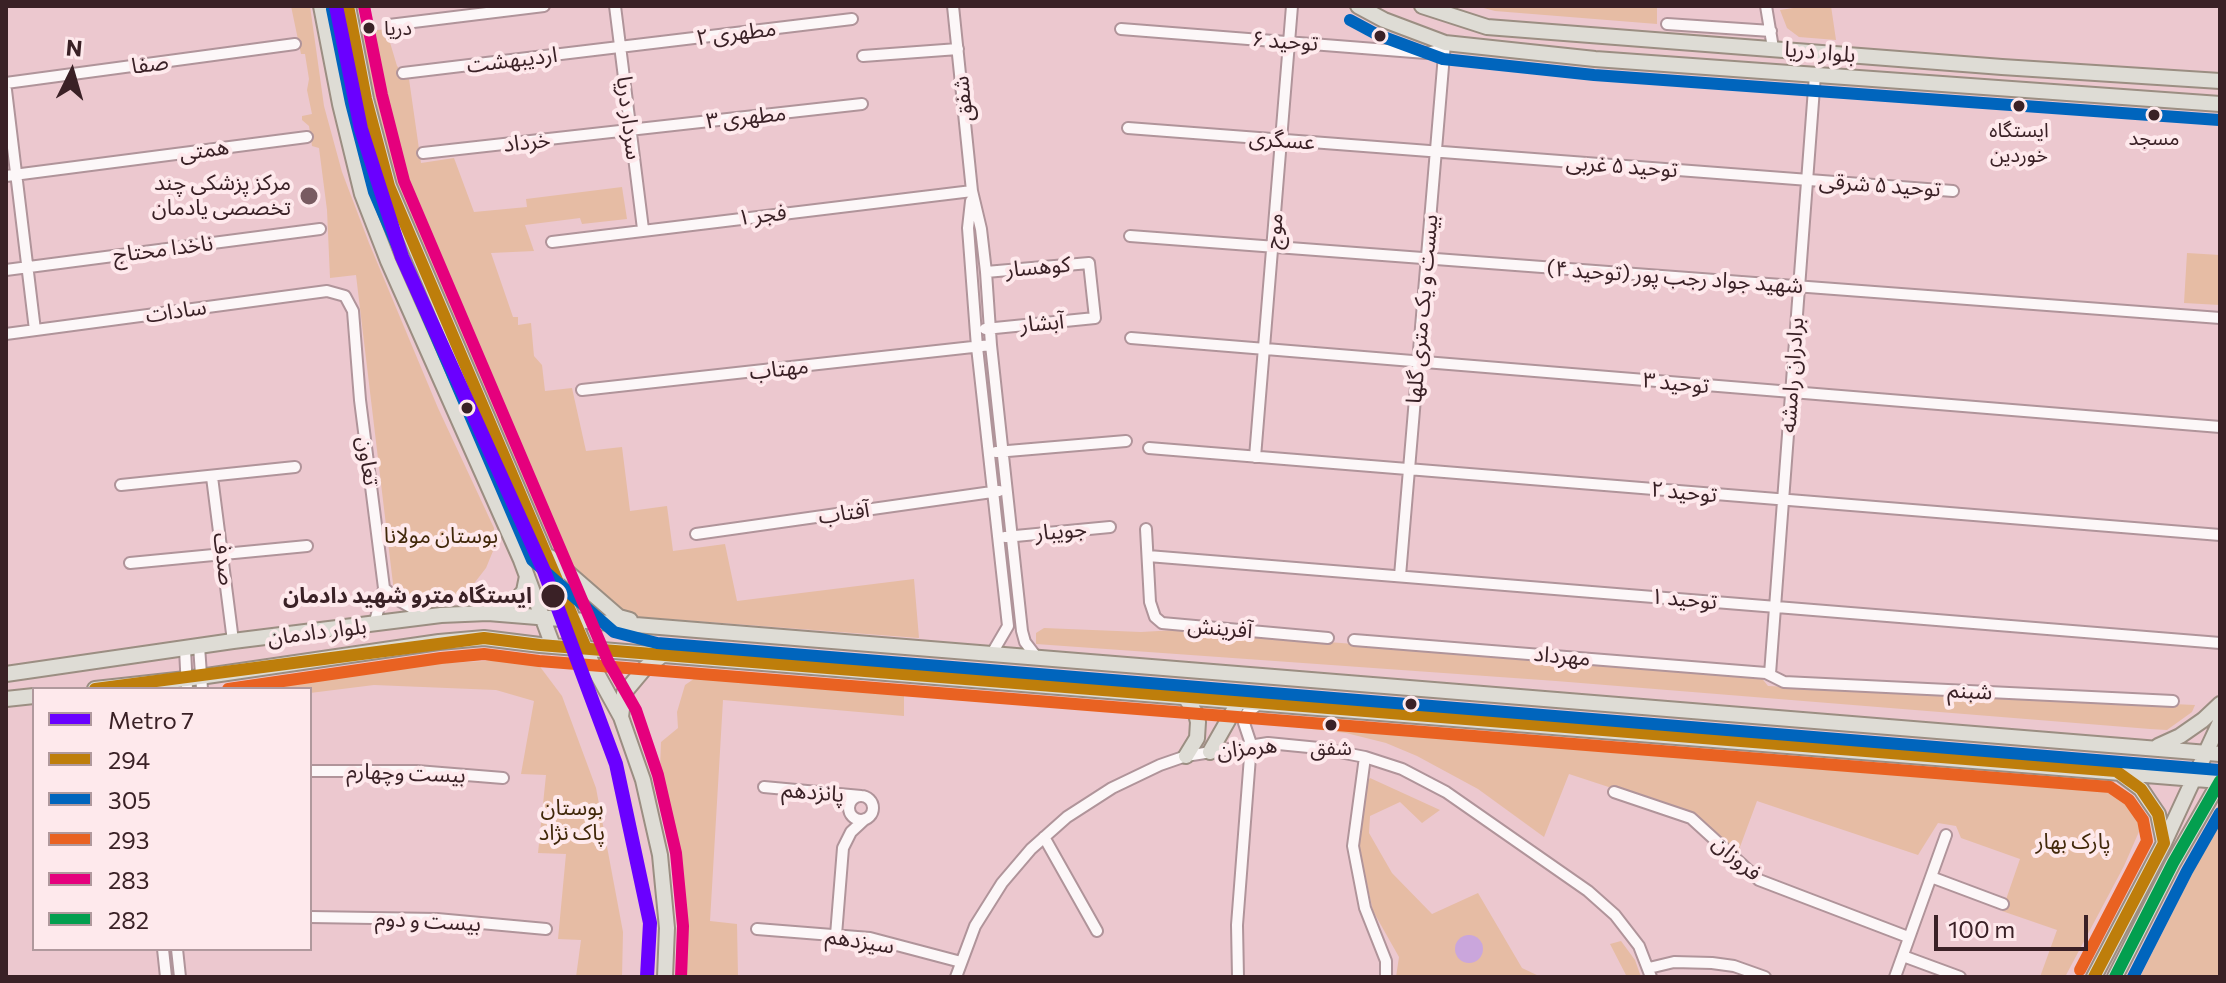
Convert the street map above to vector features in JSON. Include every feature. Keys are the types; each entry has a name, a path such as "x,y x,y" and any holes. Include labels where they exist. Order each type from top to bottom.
{"main road":[{"path":"321,6 362,194 388,261 521,560 553,646"},
{"path":"348,6 366,99 389,186 594,668 621,717 643,780 660,855 667,928 665,977"},
{"name":"بلوار دریا","path":"1358,6 1384,20 1445,43 1595,59 2220,104"},
{"name":"بلوار دریا","path":"1422,6 1487,27 2220,81"},
{"path":"1595,59 1601,48 1596,36"},
{"path":"2202,80 2220,67"},
{"path":"2147,99 2150,89 2148,77"},
{"path":"521,560 537,564 547,554"},
{"path":"547,554 619,617 658,627"},
{"path":"488,613 518,598 524,591 527,576"},
{"name":"بلوار دادمان","path":"6,674 233,641 427,617 488,613 2214,753"},
{"name":"بلوار دادمان","path":"131,687 202,683 484,638 2220,781"},
{"path":"621,717 624,693 645,668 664,654"},
{"path":"6,699 32,696"},
{"path":"1185,697 1198,722 1197,738 1186,756"},
{"path":"1210,752 1239,701"},
{"path":"2155,747 2180,736 2220,704"},
{"path":"1783,746 1793,732 1789,719"},
{"path":"1834,722 1819,730 1818,734 1823,743 1836,750"},
{"path":"2094,977 2195,777 2214,753 2220,722"},
{"path":"2116,771 2141,789 2158,814 2164,843"},
{"path":"2115,977 2173,863 2220,781"}],"street":[{"path":"389,25 544,6"},
{"name":"سردار دریا","path":"615,6 643,229"},
{"name":"شفق","path":"953,6 972,191 986,272 989,328 1022,631 1025,642 1038,659"},
{"name":"موج","path":"1255,457 1292,6"},
{"path":"1770,7 1773,48"},
{"name":"مطهری ۲","path":"620,47 852,19"},
{"path":"1667,24 1771,31"},
{"name":"توحید ۶","path":"1121,29 1426,53 1436,51 1445,43"},
{"name":"بیست و یک متری گلها","path":"1400,576 1445,43"},
{"name":"صفا","path":"6,83 295,44"},
{"name":"اردیبهشت","path":"403,73 620,47"},
{"path":"863,56 958,49"},
{"name":"برادران رامشه","path":"1770,674 1815,75"},
{"path":"6,90 11,176 28,267 35,330"},
{"name":"مطهری ۳","path":"631,130 862,104"},
{"name":"عسگری","path":"1128,128 1436,152"},
{"name":"خرداد","path":"423,153 631,130"},
{"name":"همتی","path":"11,176 307,137"},
{"name":"توحید ۵ غربی","path":"1436,152 1807,180"},
{"name":"توحید ۵ شرقی","path":"1807,180 1953,191"},
{"name":"شفق","path":"972,191 968,228 975,329 1008,626 991,655"},
{"name":"فجر ۱","path":"552,242 972,191"},
{"name":"ناخدا محتاج","path":"6,270 320,229"},
{"name":"شهید جواد رجب پور (توحید ۴)","path":"1130,236 2220,318"},
{"name":"کوهسار","path":"986,272 1089,263 1095,318"},
{"name":"سادات","path":"6,334 327,291 345,296"},
{"name":"تعاون","path":"345,296 353,311 360,400 384,588 374,625"},
{"name":"آبشار","path":"975,329 1095,318"},
{"name":"توحید ۳","path":"1131,338 2220,427"},
{"name":"مهتاب","path":"582,390 991,345"},
{"path":"988,453 1126,441"},
{"name":"توحید ۲","path":"1149,448 2220,535"},
{"path":"121,485 295,467"},
{"name":"صدف","path":"212,477 233,641"},
{"name":"آفتاب","path":"696,534 1006,490"},
{"name":"جویبار","path":"997,537 1110,527"},
{"name":"آفرینش","path":"1146,529 1152,610 1162,623 1328,638"},
{"path":"130,563 307,546"},
{"name":"توحید ۱","path":"1148,556 2220,643"},
{"path":"384,588 427,617"},
{"name":"مهرداد","path":"1354,640 1770,674"},
{"path":"192,648 202,683"},
{"path":"186,684 192,648"},
{"name":"شبنم","path":"1770,674 1784,682 2173,701"},
{"path":"1238,977 1237,910 1251,744 1244,723 1247,713 1260,703"},
{"name":"هرمزان","path":"956,977 975,926 1002,883 1067,817 1112,788 1186,756 1251,744 1289,744 1365,757 1402,769 1446,792 1588,891 1627,928 1650,972"},
{"path":"1365,757 1353,846 1365,908 1386,961 1386,977"},
{"name":"بیست وچهارم","path":"312,771 417,771 503,778"},
{"name":"پانزدهم","path":"764,787 861,796 873,806 871,814 851,832 843,848 836,935"},
{"name":"فروزان","path":"1614,792 1691,818 1759,880 1908,937"},
{"path":"1895,977 1946,835"},
{"path":"1044,837 1097,931"},
{"path":"1931,877 2003,904"},
{"name":"بیست و دوم","path":"312,917 437,919 546,929"},
{"name":"سیزدهم","path":"757,929 870,938 961,962"},
{"path":"163,951 166,977"},
{"path":"177,951 180,977"},
{"path":"1903,956 1960,977"},
{"path":"1650,972 1674,962 1712,963 1734,966 1765,977"}],"green space":[{"name":"بوستان مولانا","path":"291,6 310,6 324,106 342,172 438,408 494,528 493,551 486,568 462,599 418,605 394,592 356,275 330,278 327,210 319,148 312,146 309,126 302,120 302,116 312,114 307,90 309,79"},
{"path":"1476,6 1657,6 1657,24 1495,11"},
{"path":"1831,6 1836,40 1799,37 1787,28 1780,10"},
{"path":"386,29 397,66 409,79 421,163 454,158 474,212 527,207 526,199 622,187 627,219 582,224 580,218 525,225 534,251 491,253 513,317 518,317 518,325 531,323 534,356 542,365 545,391 572,388 586,451 622,447 630,511 667,506 673,551 725,544 737,601 914,579 919,638 629,616 610,604 563,563 527,490 396,182 373,99 362,32"},
{"path":"2187,253 2220,255 2220,305 2184,303"},
{"path":"1044,628 1141,632 1176,630 1760,676 1768,686 2195,705 2192,712 2167,730 2150,729 1556,681 1036,644 1036,633"},
{"name":"بوستان پاک نژاد","path":"504,660 538,664 562,696 596,788 623,932 622,977 576,977 581,940 558,939 566,854 538,853 546,775 521,774 534,701 496,690 374,685 312,693 312,687 222,687 352,668"},
{"path":"704,672 904,686 904,716 723,700 710,921 737,924 738,977 686,977 681,957 674,859 660,770 661,742 678,728 677,712 685,685"},
{"name":"پارک بهار","path":"1269,718 2114,790 2135,801 2141,827 2124,866 2065,977 2040,977 2057,930 2002,911 2020,859 1961,838 1956,826 1938,823 1918,855 1757,801 1737,855 1697,816 1569,774 1544,837 1478,789 1417,756 1386,743 1346,733 1268,724"},
{"path":"1370,778 1440,810 1422,823 1400,802 1370,816 1369,833 1392,873 1432,914 1478,893 1522,968 1541,977 1396,977 1399,957 1373,911 1357,840 1363,788"},
{"path":"2220,819 2220,977 2140,977"},
{"path":"1621,941 1635,960 1641,977 1627,977 1610,944"}],"shaded area":[{"path":"1469,935 1479,939 1483,949 1479,959 1469,963 1459,959 1455,949 1459,939"}],"metro line":[{"name":"7","path":"336,6 361,129 402,257 544,571 616,764 650,923 647,977"}],"transit line":[{"name":"294","path":"348,6 366,99 389,186 586,648"},
{"name":"283","path":"364,6 404,181 608,661 636,710 658,775 676,853 683,926 681,977"},
{"name":"305","path":"332,9 351,103 374,192 532,560 614,632 657,643 2219,770"},
{"name":"305","path":"1350,20 1378,35 1443,59 1594,75 2219,120"},
{"name":"294","path":"110,687 484,638 540,645 2116,771 2141,789 2158,814 2164,843 2094,977"},
{"name":"293","path":"242,687 484,654 539,661 2110,787 2129,800 2143,820 2147,841 2080,970"},
{"name":"282","path":"2115,977 2173,863 2220,781"},
{"name":"305","path":"2133,977 2220,813"}],"place":[{"name":"دریا","path":"369,28"},
{"name":"ایستگاه خوردین","path":"2019,106"},
{"name":"مسجد","path":"2154,115"},
{"name":"مرکز پزشکی چند تخصصی یادمان","path":"309,196"},
{"name":"ایستگاه مترو شهید دادمان","path":"553,596"},
{"name":"شفق","path":"1331,725"}]}
